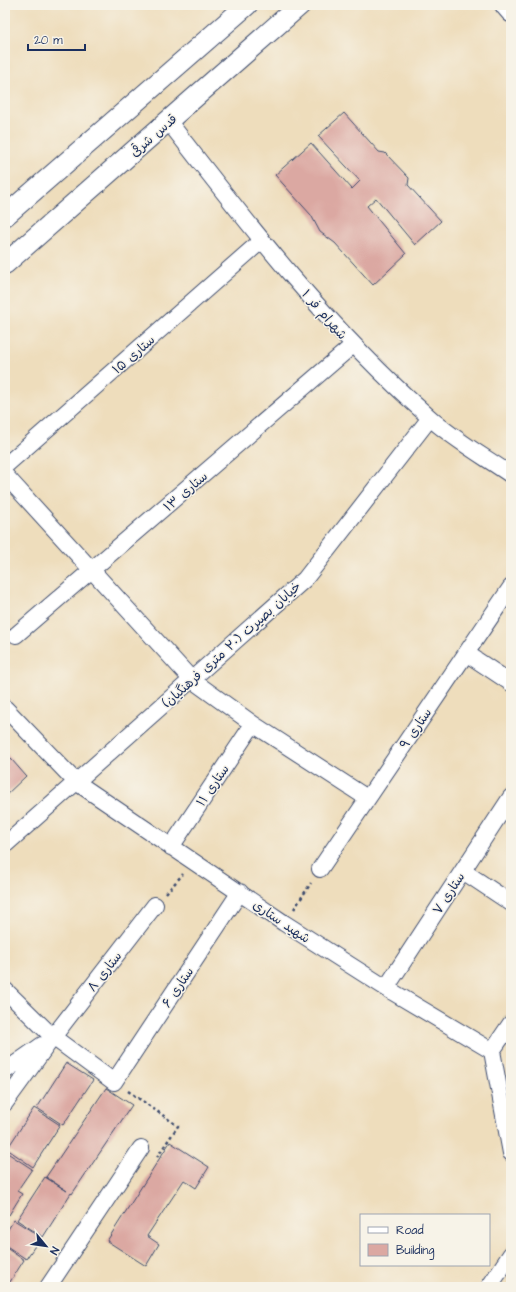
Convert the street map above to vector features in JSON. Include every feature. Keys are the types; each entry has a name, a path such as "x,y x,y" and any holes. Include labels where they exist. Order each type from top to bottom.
{"street":[{"path":"5,216 247,5"},
{"name":"قدس شرقی","path":"5,264 169,122 300,5"},
{"path":"505,5 511,12"},
{"name":"شهرام فر ۱","path":"169,122 261,241 353,345 430,418 511,475"},
{"name":"ستاری ۱۵","path":"5,466 261,241"},
{"name":"ستاری ۱۳","path":"16,635 93,571 353,345"},
{"name":"خیابان بصیرت (۲۰ متری فرهنگیان)","path":"5,845 305,579 430,418"},
{"path":"5,475 192,680 253,724 367,798"},
{"name":"ستاری ۹","path":"320,869 511,587"},
{"path":"466,653 511,683"},
{"name":"شهید ستاری","path":"5,708 76,782 284,923 386,988 492,1051"},
{"name":"ستاری ۱۱","path":"171,846 253,724"},
{"name":"ستاری ۷","path":"386,988 511,797"},
{"path":"462,871 511,903"},
{"name":"ستاری ۶","path":"114,1082 240,892"},
{"name":"ستاری ۸","path":"53,1037 155,906"},
{"path":"5,990 53,1037 114,1082"},
{"path":"511,1023 492,1051 511,1153"},
{"path":"5,1071 53,1037"},
{"path":"5,1103 53,1037"},
{"path":"48,1287 142,1148"},
{"path":"489,1287 511,1254"}],"path":[{"path":"155,906 194,862"},
{"path":"284,923 320,869"},
{"path":"114,1082 178,1126 157,1157 142,1148"}],"building":[{"path":"344,113 379,152 385,153 409,178 408,185 441,221 415,245 376,198 367,206 406,254 373,285 335,243 320,232 311,215 275,175 311,143 352,189 360,181 318,136"},
{"path":"5,752 26,776 5,796"},
{"path":"66,1063 93,1080 63,1125 37,1108"},
{"path":"106,1088 132,1105 72,1194 71,1193 43,1237 17,1220 45,1177 67,1191 46,1177"},
{"path":"34,1108 60,1125 33,1167 7,1149"},
{"path":"170,1142 209,1167 196,1188 184,1180 147,1236 159,1244 146,1266 107,1241"},
{"path":"6,1152 32,1169 17,1191 22,1194 9,1215 5,1213"},
{"path":"14,1220 41,1237 26,1259 5,1245 5,1234"},
{"path":"5,1247 24,1260 10,1282 5,1279"}]}
